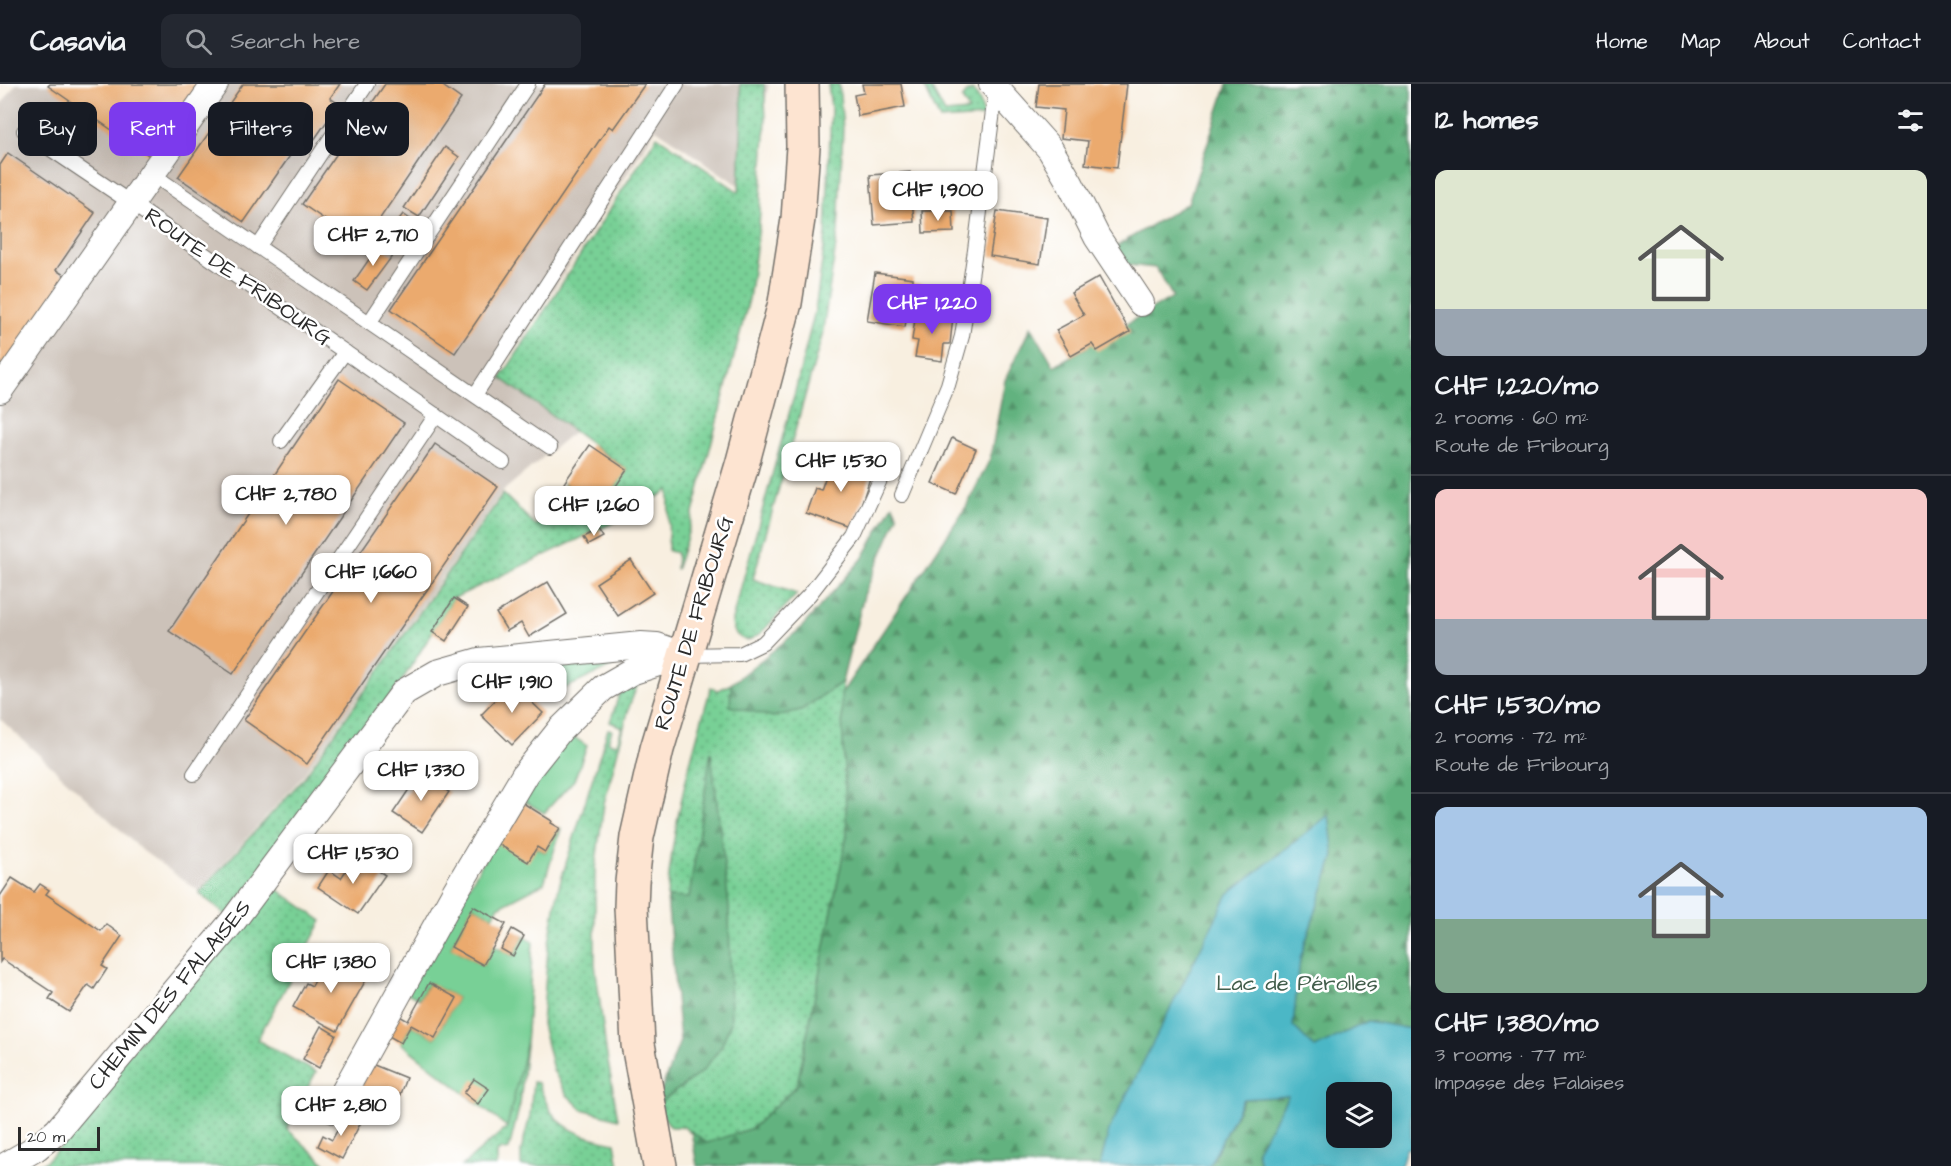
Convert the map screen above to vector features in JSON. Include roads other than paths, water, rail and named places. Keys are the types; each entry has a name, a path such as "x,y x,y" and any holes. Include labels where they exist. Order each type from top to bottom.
{"main road":[{"name":"ROUTE DE FRIBOURG","path":"660,1166 638,1044 631,907 632,882 638,837 657,749 683,655 742,465 784,303 798,219 803,147 802,84"}],"street":[{"name":"ROUTE DE FRIBOURG","path":"0,390 215,84"},
{"path":"994,86 1050,149 1097,237 1141,303"},
{"name":"CHEMIN DES FALAISES","path":"4,1166 36,1148 57,1131 233,921 404,692 437,673 479,661 641,645 657,646 683,655"},
{"path":"334,1110 455,892 525,774 560,730 603,688 631,672 683,655"}],"lane":[{"name":"ROUTE DE FRIBOURG","path":"258,247 367,84"},
{"name":"ROUTE DE FRIBOURG","path":"369,323 528,84"},
{"path":"475,395 678,84"},
{"path":"902,495 948,385 962,336 975,250 994,86"},
{"name":"ROUTE DE FRIBOURG","path":"61,156 503,462"},
{"name":"ROUTE DE FRIBOURG","path":"152,174 550,447"},
{"name":"ROUTE DE FRIBOURG","path":"281,441 345,351"},
{"path":"194,774 436,415"},
{"path":"683,655 740,654 763,643 809,595 854,537 884,471"}],"water":[{"path":"1329,815 1334,856 1300,959 1293,1026 1315,1048 1368,1021 1411,1029 1411,1148 1406,1149 1401,1166 1260,1166 1257,1150 1288,1096 1243,1099 1209,1166 1100,1166 1109,1130 1228,894"}],"park label":[{"name":"Lac de Pérolles","path":"1297,983"}]}
